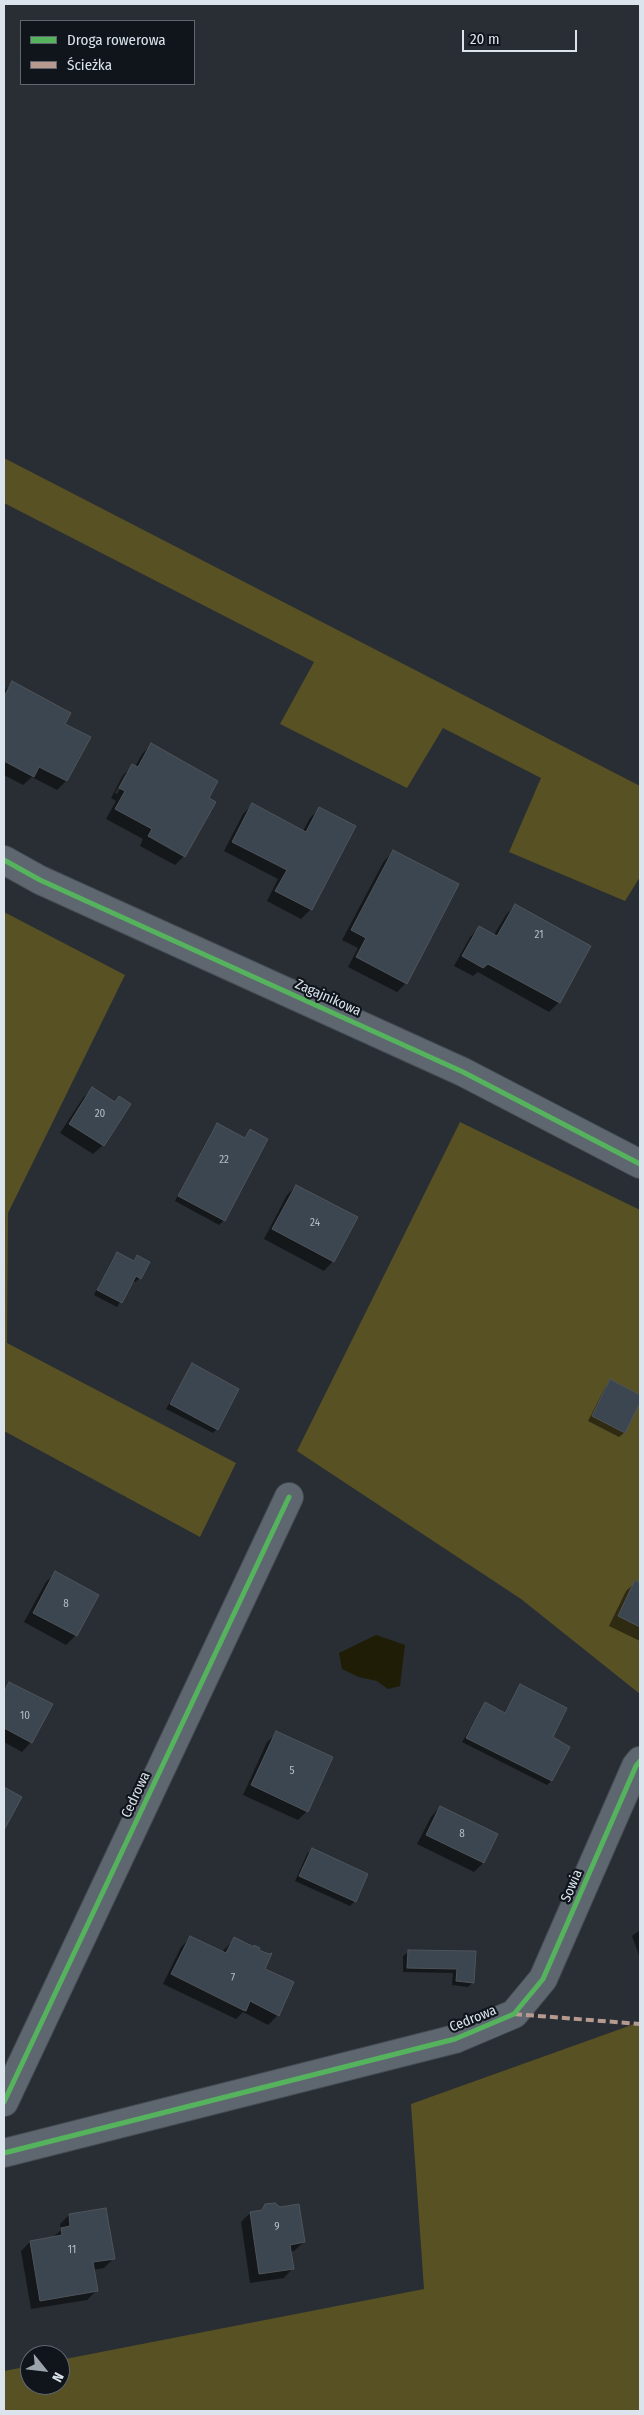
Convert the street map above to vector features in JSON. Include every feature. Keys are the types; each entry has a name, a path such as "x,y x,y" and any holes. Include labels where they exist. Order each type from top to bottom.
{"street":[{"name":"Zagajnikowa","path":"4,860 40,880 463,1072 640,1164"},
{"name":"Cedrowa","path":"4,2102 289,1497"},
{"name":"Sowia","path":"514,2014 543,1979 636,1766 640,1761"},
{"name":"Cedrowa","path":"4,2153 455,2039 514,2014"}],"shaded area":[{"path":"4,458 640,786 640,877 625,901 509,852 541,778 443,728 407,788 280,724 314,662 4,503"},
{"path":"4,912 125,975 8,1213 7,1343 236,1463 200,1537 4,1431"},
{"path":"460,1122 640,1210 640,1694 521,1599 297,1451"},
{"path":"376,1635 405,1645 400,1686 388,1689 377,1681 359,1677 342,1669 339,1653"},
{"path":"640,2022 640,2411 4,2411 4,2371 20,2368 20,2395 70,2395 70,2358 424,2289 411,2104"}],"building":[{"path":"12,681 71,713 65,724 91,737 67,781 39,767 34,777 4,761 4,697"},
{"path":"151,743 218,781 209,798 216,802 185,857 148,836 152,829 115,809 125,791 119,788 132,764 138,767"},
{"path":"252,803 306,832 319,807 356,826 312,910 275,891 287,870 232,842"},
{"path":"393,850 459,884 407,984 356,957 366,938 351,930"},
{"path":"515,904 591,946 560,1003 488,964 483,968 462,956 479,926 497,936"},
{"path":"92,1087 115,1102 119,1096 131,1104 104,1146 69,1124"},
{"path":"217,1123 245,1138 250,1129 268,1139 225,1221 178,1196"},
{"path":"296,1185 358,1217 334,1262 272,1229"},
{"path":"117,1252 134,1261 137,1255 150,1262 141,1279 136,1276 122,1303 97,1290"},
{"path":"192,1363 239,1389 218,1430 170,1404"},
{"path":"610,1379 640,1395 640,1403 625,1433 592,1416"},
{"path":"55,1571 99,1595 77,1636 33,1613"},
{"path":"635,1580 640,1583 640,1627 618,1616"},
{"path":"9,1682 53,1704 32,1743 4,1728 4,1692"},
{"path":"520,1684 567,1708 553,1737 570,1747 552,1781 466,1738 485,1702 505,1713"},
{"path":"276,1731 333,1757 308,1812 251,1785"},
{"path":"4,1787 22,1797 4,1830"},
{"path":"440,1806 498,1834 484,1863 426,1835"},
{"path":"312,1848 368,1874 356,1902 299,1876"},
{"path":"190,1936 226,1953 234,1937 260,1948 259,1950 269,1954 272,1953 265,1969 294,1982 279,2016 250,2001 246,2011 243,2010 171,1974"},
{"path":"408,1950 476,1951 474,1983 456,1981 457,1969 407,1968"},
{"path":"275,2203 280,2207 299,2204 305,2242 290,2245 294,2269 259,2274 250,2212 262,2210 265,2204"},
{"path":"106,2208 115,2259 93,2262 98,2291 40,2301 30,2241 62,2235 61,2228 70,2226 69,2214"}],"marked path":[{"path":"514,2014 640,2024"}],"cycle path":[{"path":"4,860 40,880 463,1072 640,1164"},
{"path":"4,2102 289,1497"},
{"path":"4,2153 455,2039 514,2014 543,1979 636,1766 640,1761"}]}
